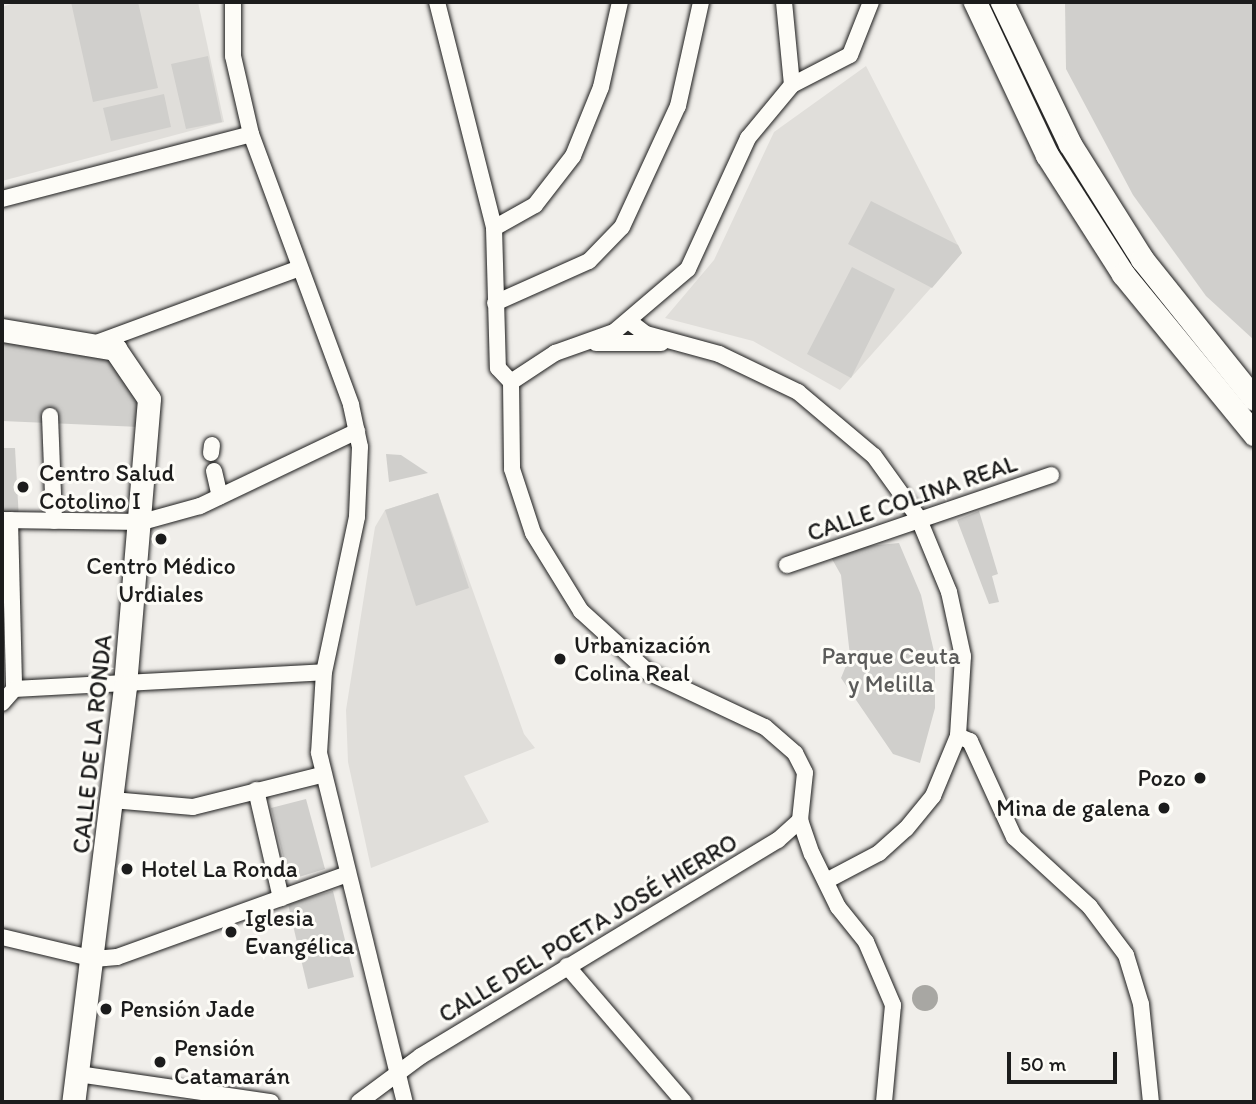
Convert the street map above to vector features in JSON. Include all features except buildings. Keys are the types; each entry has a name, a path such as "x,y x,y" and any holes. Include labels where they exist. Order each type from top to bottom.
{"highway":[{"path":"975,2 1047,155 1123,274 1254,434"},
{"path":"1002,2 1070,144 1142,259 1254,399"},
{"name":"CALLE DE LA RONDA","path":"2,330 99,342 130,363 149,399 142,522 125,687 94,959 74,1102"}],"street":[{"path":"233,2 233,56 251,134 357,431 357,517 324,672 321,775 405,1102"},
{"path":"437,2 494,228 498,368 511,382 512,469 554,574 581,611 648,672 781,737 805,774 800,820 826,881 866,942 893,1005 884,1102"},
{"path":"494,228 536,205 573,156 604,77 620,2"},
{"path":"495,303 589,261 622,227 678,106 701,2"},
{"path":"784,2 792,85"},
{"path":"511,382 630,322 688,269 748,138 792,85 850,55 871,2"},
{"path":"2,199 251,134"},
{"path":"99,342 300,268"},
{"path":"630,322 646,334 761,372 835,418 874,456 918,517 949,592 963,656 958,736 933,796 906,829 879,853 826,881"},
{"path":"586,342 678,343"},
{"path":"50,416 54,521"},
{"path":"2,703 14,689 6,520 142,522 220,496 357,431"},
{"path":"214,471 220,496"},
{"name":"CALLE COLINA REAL","path":"788,565 918,517 1051,475"},
{"path":"14,689 125,687 324,672"},
{"path":"958,736 970,741 1014,837 1090,907 1126,955 1141,1004 1151,1102"},
{"path":"112,800 193,807 321,775"},
{"path":"256,790 281,898"},
{"name":"CALLE DEL POETA JOSÉ HIERRO","path":"359,1102 398,1072 778,840 800,820"},
{"path":"2,937 94,959 117,957 348,874"},
{"path":"568,966 684,1102"},
{"path":"78,1074 271,1102"}],"shaded area":[{"path":"17,2 198,2 224,122 2,181 2,7"},
{"path":"866,66 962,253 840,390 753,341 665,318 714,260 774,132"},
{"path":"438,493 524,734 535,748 464,776 489,822 371,868 348,762 346,710 375,527 385,510"},
{"path":"925,985 934,989 938,998 934,1007 925,1011 916,1007 912,998 916,989"}],"green space":[{"path":"71,2 138,2 158,88 93,102"},
{"path":"1065,2 1254,2 1254,340 1206,296 1133,195 1066,69"},
{"path":"208,56 222,122 186,129 171,64"},
{"path":"164,94 171,127 111,141 103,108"},
{"path":"871,201 958,245 962,253 932,288 848,244"},
{"path":"852,267 895,289 851,378 807,354"},
{"path":"2,342 100,353 115,362 139,404 140,427 2,421"},
{"path":"2,448 15,448 19,520 2,519"},
{"path":"386,454 401,455 428,473 389,482"},
{"path":"438,493 469,588 416,606 385,510"},
{"path":"979,511 998,574 992,576 999,602 989,604 957,520"},
{"name":"Parque Ceuta y Melilla","path":"899,543 921,595 935,656 935,708 920,763 893,754 841,678 850,656 841,575 827,550"},
{"path":"306,799 325,869 289,880 271,808"},
{"path":"333,891 354,977 308,989 288,904"}],"place":[{"name":"Centro Salud Cotolino I","path":"23,487"},
{"name":"Centro Médico Urdiales","path":"161,539"},
{"name":"Urbanización Colina Real","path":"560,659"},
{"name":"Pozo","path":"1200,778"},
{"name":"Mina de galena","path":"1164,808"},
{"name":"Hotel La Ronda","path":"127,869"},
{"name":"Iglesia Evangélica","path":"231,932"},
{"name":"Pensión Jade","path":"106,1009"},
{"name":"Pensión Catamarán","path":"160,1062"}]}
